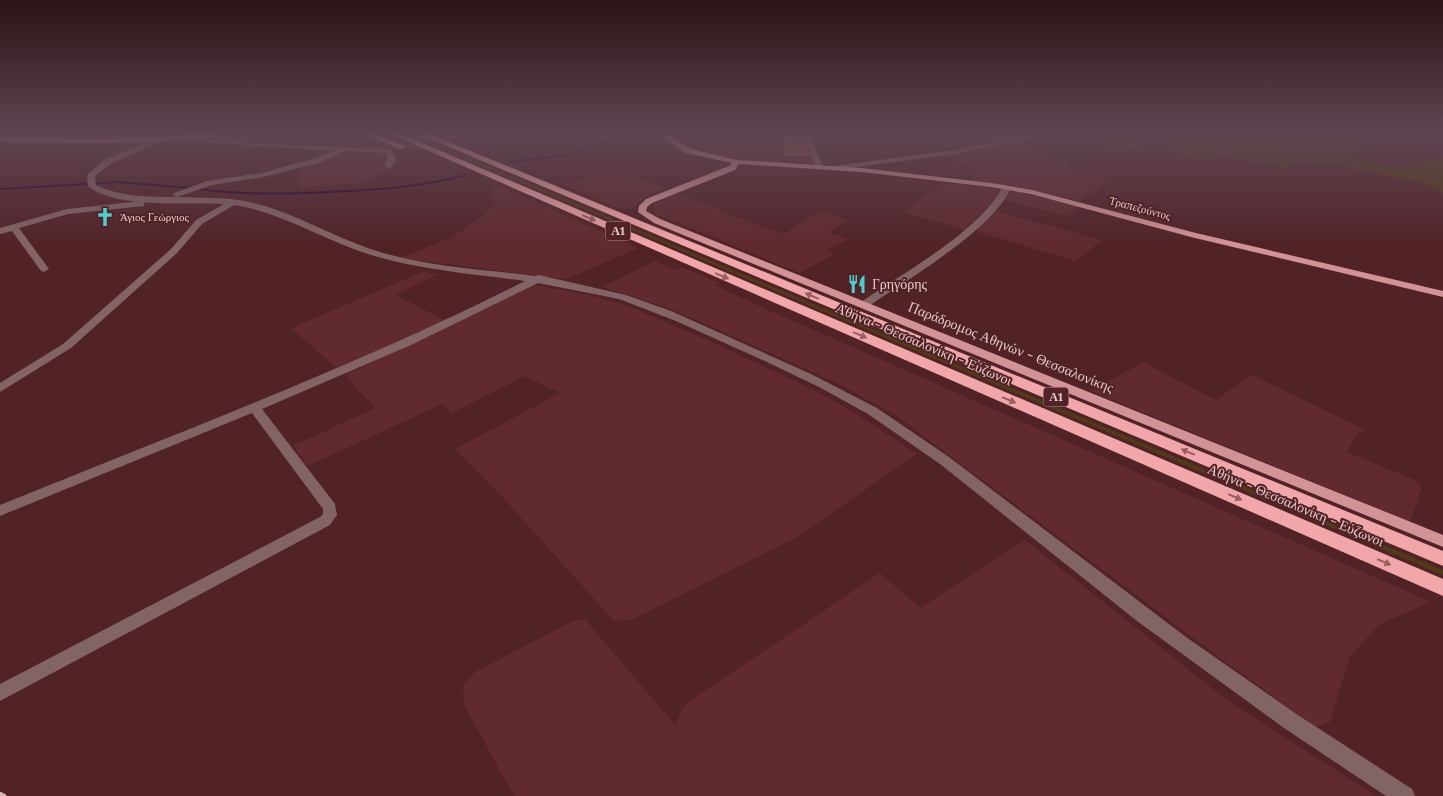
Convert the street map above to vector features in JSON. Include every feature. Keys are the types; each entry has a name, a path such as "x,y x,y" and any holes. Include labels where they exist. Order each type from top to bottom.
{"highway":[{"path":"466,170 526,191"},
{"name":"Αθήνα - Θεσσαλονίκη - Εύζωνοι","path":"478,170 1443,588"},
{"name":"Αθήνα - Θεσσαλονίκη - Εύζωνοι","path":"510,170 1443,558"},
{"path":"515,170 546,185"}],"main road":[{"name":"Παράδρομος Αθηνών - Θεσσαλονίκης","path":"727,170 648,201 643,206 642,212 657,220 1443,541"},
{"name":"Τραπεζούντος","path":"854,170 1008,187 1067,200 1194,235 1443,294"}],"street":[{"path":"96,170 91,174 93,186 123,196 232,202 266,211 349,245 383,256 428,265 539,278 600,290 648,305 819,381 860,403 932,452 1177,641 1405,796"},
{"path":"0,231 67,212 144,204 170,199 210,183 263,175 280,170"},
{"path":"864,304 974,229 1004,195 1008,187"},
{"path":"0,388 67,346 174,250 199,222 232,202"},
{"path":"13,227 23,237 30,252 44,269"},
{"path":"0,511 256,408 376,357 481,308 539,278"},
{"path":"0,693 325,521 330,515 330,508 256,408"}],"shaded area":[{"path":"301,170 386,170 370,182 299,188"},
{"path":"491,170 497,170 1443,570 1443,575"},
{"path":"979,170 1068,170 1109,180 1080,201 1022,188 970,181"},
{"path":"1361,170 1443,170 1443,193 1415,181"},
{"path":"588,177 634,177 667,188 646,197 632,208 621,209 561,184"},
{"path":"943,183 1004,190 965,230 903,212"},
{"path":"497,186 638,248 567,279 399,258 453,237 498,204 489,198 494,187"},
{"path":"1016,191 1080,206 1067,216 1004,200 1010,192"},
{"path":"677,193 783,234 821,210 848,221 829,232 848,239 827,250 835,254 800,273 654,213 653,208 655,204"},
{"path":"996,211 1103,240 1075,261 981,233 977,230"},
{"path":"655,261 675,270 682,267 719,283 716,286 764,308 1431,602 1380,624 1350,656 1330,722 1316,727 1224,661 897,416 837,383 671,309 602,287"},
{"path":"422,272 438,274 396,295 448,322 340,371 291,328"},
{"path":"534,285 589,295 628,306 703,338 810,388 857,414 917,454 797,537 631,620 614,621 506,501 455,449 560,393 525,376 452,413 442,404 308,466 293,446 375,408 345,375"},
{"path":"1143,362 1216,400 1252,375 1366,430 1357,434 1347,452 1415,480 1422,487 1410,522 1091,391"},
{"path":"1025,540 1227,700 1376,796 514,796 464,705 463,685 475,672 573,621 585,619 675,725 685,704 880,573 920,608"}],"waterway":[{"path":"198,189 264,193 346,191 415,185 466,175"},
{"path":"0,189 120,182 191,188"}],"railway":[{"path":"0,794 4,796"}],"place":[{"name":"Άγιος Γεώργιος","path":"105,217"},
{"name":"Γρηγόρης","path":"857,284"}]}
